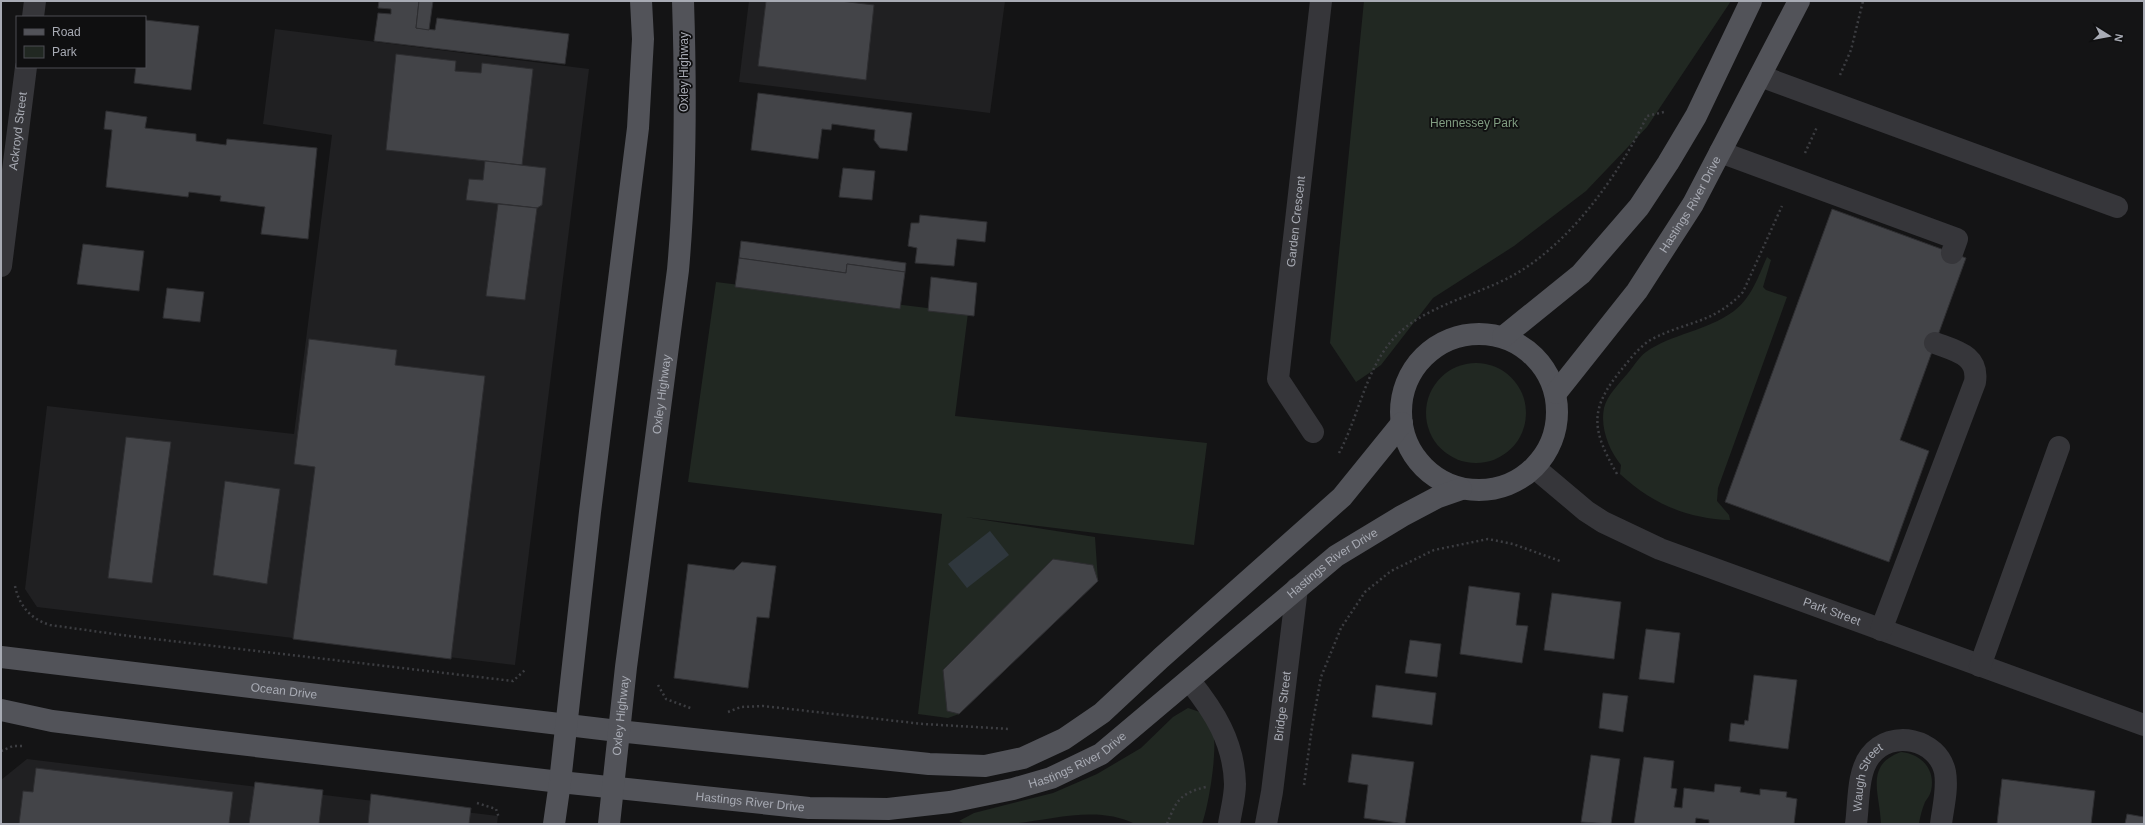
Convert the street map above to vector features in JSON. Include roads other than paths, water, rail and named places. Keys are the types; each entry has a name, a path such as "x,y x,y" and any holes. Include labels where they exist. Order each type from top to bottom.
{"main road":[{"path":"554,824 567,724 590,512 638,128 643,39 641,1"},
{"name":"Oxley Highway","path":"609,824 618,731 678,270 684,160 683,1"},
{"path":"1503,337 1581,274 1639,207 1668,163 1696,116 1751,1"},
{"name":"Hastings River Drive","path":"1556,393 1637,291 1693,204 1799,1"},
{"path":"1481,333 1503,337 1527,349 1546,368 1556,393 1558,420 1555,433 1551,446 1535,468 1514,484 1488,491 1461,489 1444,483 1428,472 1415,458 1406,442 1402,423 1402,401 1408,379 1420,360 1438,345 1458,336 1481,333"},
{"name":"Hastings River Drive","path":"567,724 618,731 929,764 985,766 1023,758 1064,739 1102,713 1161,658 1342,497 1402,423"},
{"name":"Hastings River Drive","path":"560,782 809,808 888,809 950,802 1013,789 1051,778 1100,754 1336,556 1402,516 1438,497 1461,489"},
{"name":"Ocean Drive","path":"1,657 567,724"},
{"path":"1,710 60,722 560,782"}],"street":[{"path":"33,16 35,1"},
{"name":"Garden Crescent","path":"1313,432 1278,380 1321,1"},
{"name":"Ackroyd Street","path":"1,266 26,68"},
{"path":"1760,76 2116,207"},
{"path":"1720,152 1957,239 1952,253"},
{"path":"1881,630 1975,382 1976,370 1971,362 1961,353 1935,343"},
{"path":"1980,666 2059,447"},
{"name":"Park Street","path":"1535,468 1586,511 1603,522 1660,549 1980,666 2144,724"},
{"name":"Bridge Street","path":"1266,824 1272,792 1297,588"},
{"path":"1189,680 1212,710 1222,727 1235,784 1229,824"},
{"name":"Waugh Street","path":"1856,824 1864,767 1870,756 1880,746 1893,741 1905,740 1918,742 1930,749 1939,759 1944,771 1946,784 1941,824"}],"park label":[{"name":"Hennessey Park","path":"1474,123"}]}
